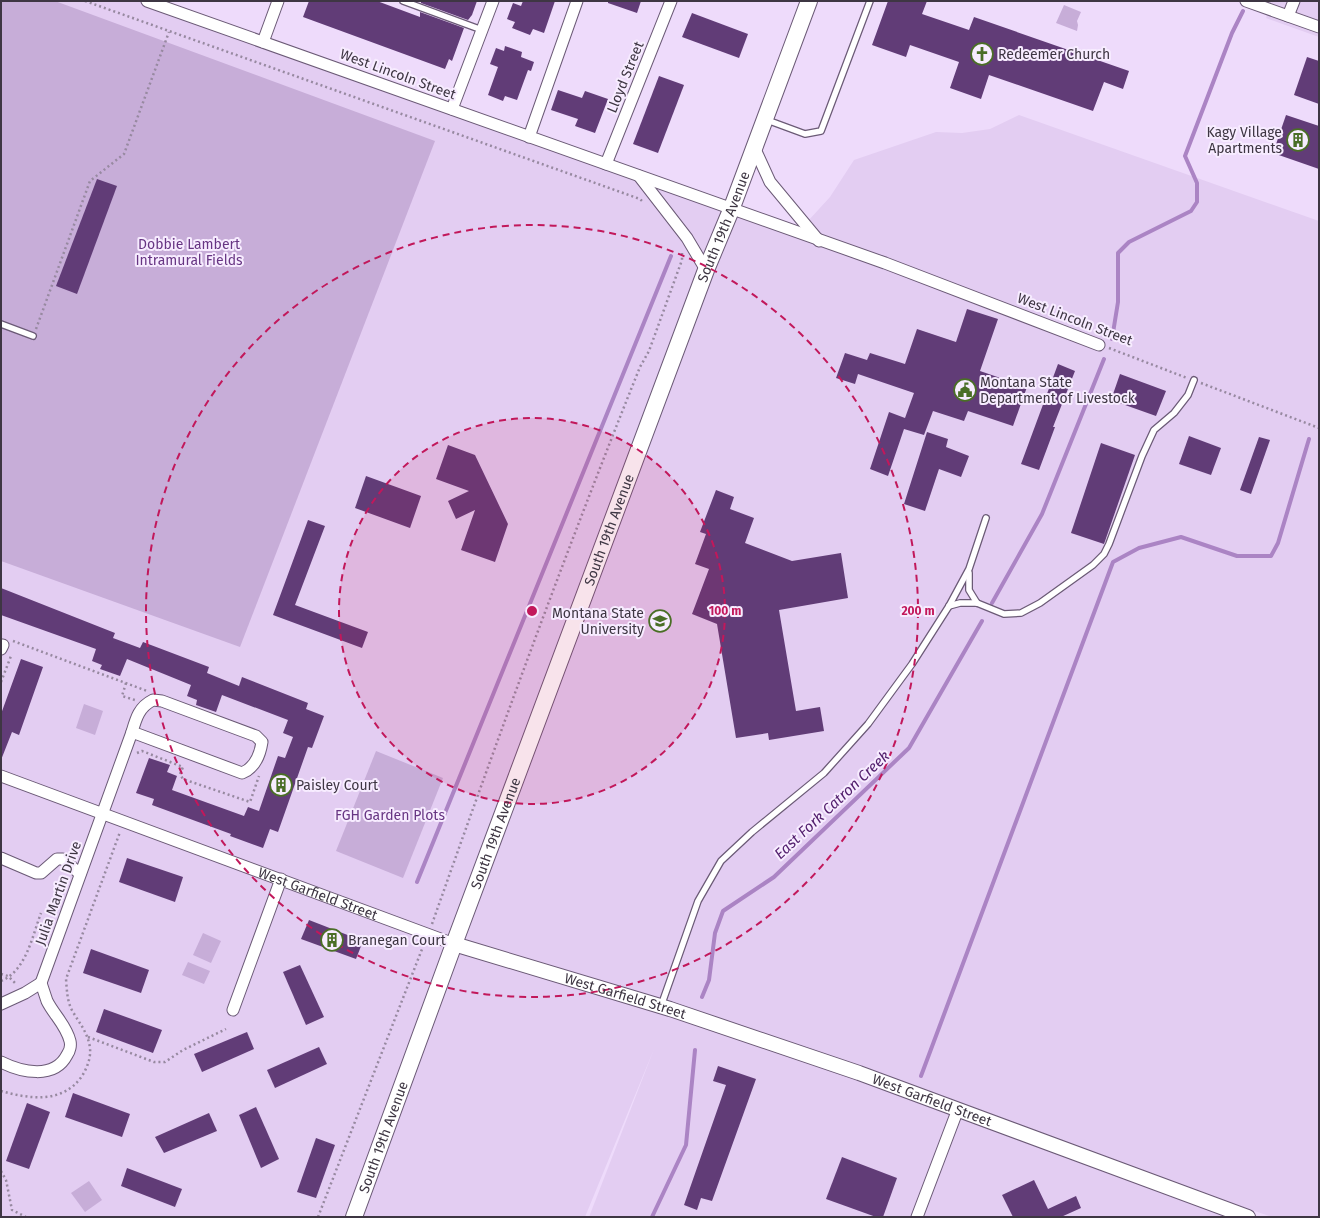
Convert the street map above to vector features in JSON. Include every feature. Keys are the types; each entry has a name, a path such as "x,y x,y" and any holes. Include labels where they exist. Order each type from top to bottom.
{"main road":[{"name":"South 19th Avenue","path":"354,1217 454,944 706,270 731,210 809,1"}],"street":[{"name":"West Lincoln Street","path":"147,1 892,266 1099,345"},
{"path":"263,42 278,1"},
{"path":"452,110 493,1"},
{"path":"529,137 578,1"},
{"name":"Lloyd Street","path":"606,164 671,1"},
{"path":"1246,1 1319,27"},
{"path":"1288,16 1294,1"},
{"path":"754,147 770,182 819,241"},
{"path":"638,176 687,238 706,270"},
{"path":"1,649 5,642"},
{"path":"101,818 138,712 144,704 153,700 162,701 256,736 262,742 260,752 250,770 242,773 132,732"},
{"name":"West Garfield Street","path":"1,776 101,818 281,879 454,944 661,1006 958,1109 1248,1217"},
{"name":"Julia Martin Drive","path":"41,983 101,818"},
{"path":"1,858 36,873 41,873 58,859 63,859 80,874"},
{"path":"233,1010 281,879"},
{"path":"1,1004 41,983 48,1001 67,1029 71,1043 69,1052 64,1060 54,1069 36,1072 20,1070 1,1062"},
{"path":"917,1217 958,1109"}],"lane":[{"path":"403,1 482,30"},
{"path":"765,119 805,134 821,131 870,1"},
{"path":"1,324 33,336"},
{"path":"949,606 960,603 977,603 1004,614 1021,613 1040,603 1093,564 1104,554 1154,430 1174,413 1188,395 1194,380"},
{"path":"661,1006 698,901 721,861 752,832 824,773 847,749 889,696 949,606 969,569 986,518"},
{"path":"969,569 969,590 977,603"}],"path":[{"path":"85,1 640,199 645,205"},
{"path":"33,336 90,181 124,154 170,32"},
{"path":"318,1217 428,934 505,718 577,526 640,367 649,351 682,260 681,247"},
{"name":"West Lincoln Street","path":"1099,345 1319,428"},
{"path":"5,642 16,642 148,691"},
{"path":"1,682 16,642"},
{"path":"126,683 122,696 144,704"},
{"path":"135,756 142,752 183,766 180,774 183,778 250,802 260,774"},
{"path":"1,1092 40,1098 64,1092 77,1084 87,1068 90,1049 86,1032 72,1011 68,997 66,980 120,833 101,818"},
{"path":"1,981 9,978 20,966 40,913"},
{"path":"1,974 9,978 24,993"},
{"path":"87,1037 154,1062 165,1062 183,1050 226,1029"},
{"path":"1,1171 6,1180 12,1210 26,1217"}],"shaded area":[{"name":"Montana State University","path":"1,1 147,1 797,233 830,197 854,160 936,132 962,133 990,129 1019,115 1319,221 1319,1217 1272,1217 708,1022 1244,1217 589,1217 654,1049 585,1217 1,1217"},
{"path":"1272,1 1319,1 1319,37 1266,18"}],"green space":[{"name":"Dobbie Lambert Intramural Fields","path":"1,1 55,1 435,141 240,647 1,561"},
{"path":"1064,5 1081,12 1077,21 1077,31 1056,23"},
{"path":"84,704 103,711 95,735 76,728"},
{"name":"FGH Garden Plots","path":"376,751 443,778 403,878 336,851"},
{"path":"203,933 221,941 211,963 193,955"},
{"path":"188,962 210,971 204,984 182,975"},
{"path":"89,1181 102,1200 85,1212 71,1193"}],"building":[{"path":"309,1 377,1 420,17 420,12 464,28 452,61 449,59 445,69 303,17"},
{"path":"421,1 477,1 472,15 468,20 421,3"},
{"path":"523,1 555,1 544,33 533,29 530,35 512,28 515,22 507,19 513,3 521,6"},
{"path":"608,1 641,1 637,13 608,3"},
{"path":"888,1 927,1 922,14 969,30 974,17 1129,71 1123,89 1104,82 1093,111 989,75 981,99 950,88 959,62 910,45 906,57 872,45"},
{"path":"692,13 748,34 739,58 682,37"},
{"path":"505,46 522,52 521,57 534,62 531,71 528,70 517,100 505,96 503,101 488,95 498,67 490,64 496,48 504,51"},
{"name":"Kagy Village Apartments","path":"1307,57 1319,61 1319,104 1294,95"},
{"path":"659,76 684,85 658,153 633,144"},
{"path":"558,90 582,98 585,91 608,99 595,133 575,126 578,119 551,110"},
{"name":"Kagy Village Apartments","path":"1286,115 1319,126 1319,169 1273,153"},
{"path":"97,179 117,186 77,294 56,286"},
{"name":"Montana State Department of Livestock","path":"967,309 998,319 980,371 1027,387 1013,426 968,411 964,421 933,411 924,435 904,429 888,476 870,469 889,412 905,418 914,393 858,374 855,384 836,378 845,353 867,360 870,353 905,364 917,329 956,342"},
{"path":"1058,364 1075,371 1053,427 1055,427 1039,470 1021,464"},
{"path":"1120,374 1166,391 1156,416 1111,400"},
{"path":"927,432 948,439 946,447 969,456 961,477 939,469 925,511 904,504"},
{"path":"1189,436 1221,448 1211,475 1179,464"},
{"path":"1259,437 1270,440 1251,494 1240,490"},
{"path":"1101,443 1135,455 1104,544 1071,533"},
{"path":"448,445 475,455 508,524 495,562 461,550 475,510 456,519 448,501 469,491 436,479"},
{"path":"366,476 421,496 410,528 355,508"},
{"path":"716,490 734,497 730,509 754,518 745,543 792,561 841,553 848,598 779,610 796,711 820,707 824,731 769,740 768,733 736,738 717,624 692,614 709,569 695,564 706,534 700,532"},
{"path":"308,520 325,526 295,605 368,632 362,648 273,615"},
{"path":"1,588 115,633 113,638 140,648 143,642 209,667 207,673 239,686 242,677 308,703 306,709 324,716 312,748 308,747 278,832 270,829 263,848 230,836 231,834 152,805 154,799 136,793 149,758 170,765 167,772 177,776 172,790 244,816 248,807 259,811 278,756 285,758 293,737 283,733 288,720 222,695 216,712 196,705 197,700 187,696 191,685 127,659 120,676 100,669 102,665 92,661 96,649 1,615"},
{"path":"21,659 43,667 19,735 12,732 1,760 1,714"},
{"path":"127,858 183,877 175,902 119,882"},
{"name":"Branegan Court","path":"309,920 363,941 356,959 301,939"},
{"path":"91,949 149,970 141,993 83,973"},
{"path":"300,965 324,1017 306,1025 283,972"},
{"path":"104,1009 162,1030 153,1053 96,1032"},
{"path":"247,1032 254,1049 202,1072 194,1054"},
{"path":"319,1047 327,1064 275,1088 267,1070"},
{"path":"718,1066 756,1079 712,1201 701,1198 697,1210 684,1205 726,1085 713,1081"},
{"path":"73,1093 130,1114 122,1137 65,1117"},
{"path":"27,1103 50,1112 29,1169 6,1161"},
{"path":"256,1107 279,1159 261,1168 239,1115"},
{"path":"209,1113 217,1131 164,1153 155,1137"},
{"path":"316,1138 335,1145 316,1198 297,1192"},
{"path":"842,1157 897,1178 883,1217 876,1217 826,1199"},
{"path":"127,1168 182,1189 175,1207 121,1186"},
{"path":"1034,1180 1048,1209 1076,1196 1081,1208 1061,1217 1013,1217 1002,1195"}],"waterway":[{"name":"East Fork Catron Creek","path":"1112,339 1118,302 1118,253 1129,242 1191,211 1197,202 1197,183 1185,156 1232,33 1243,11"},
{"path":"417,882 671,256"},
{"name":"East Fork Catron Creek","path":"992,603 1042,514 1104,359"},
{"path":"921,1076 1113,562 1139,548 1181,537 1237,556 1271,556 1278,543 1309,439"},
{"name":"East Fork Catron Creek","path":"702,997 709,980 715,933 723,911 774,877 909,748 982,621"},
{"name":"East Fork Catron Creek","path":"652,1217 686,1145 695,1050"}],"place":[{"name":"Redeemer Church","path":"982,54"},
{"name":"Kagy Village Apartments","path":"1298,140"},
{"name":"Montana State Department of Livestock","path":"965,390"},
{"name":"Montana State University","path":"660,621"},
{"name":"Paisley Court","path":"281,785"},
{"name":"Branegan Court","path":"332,940"}]}
